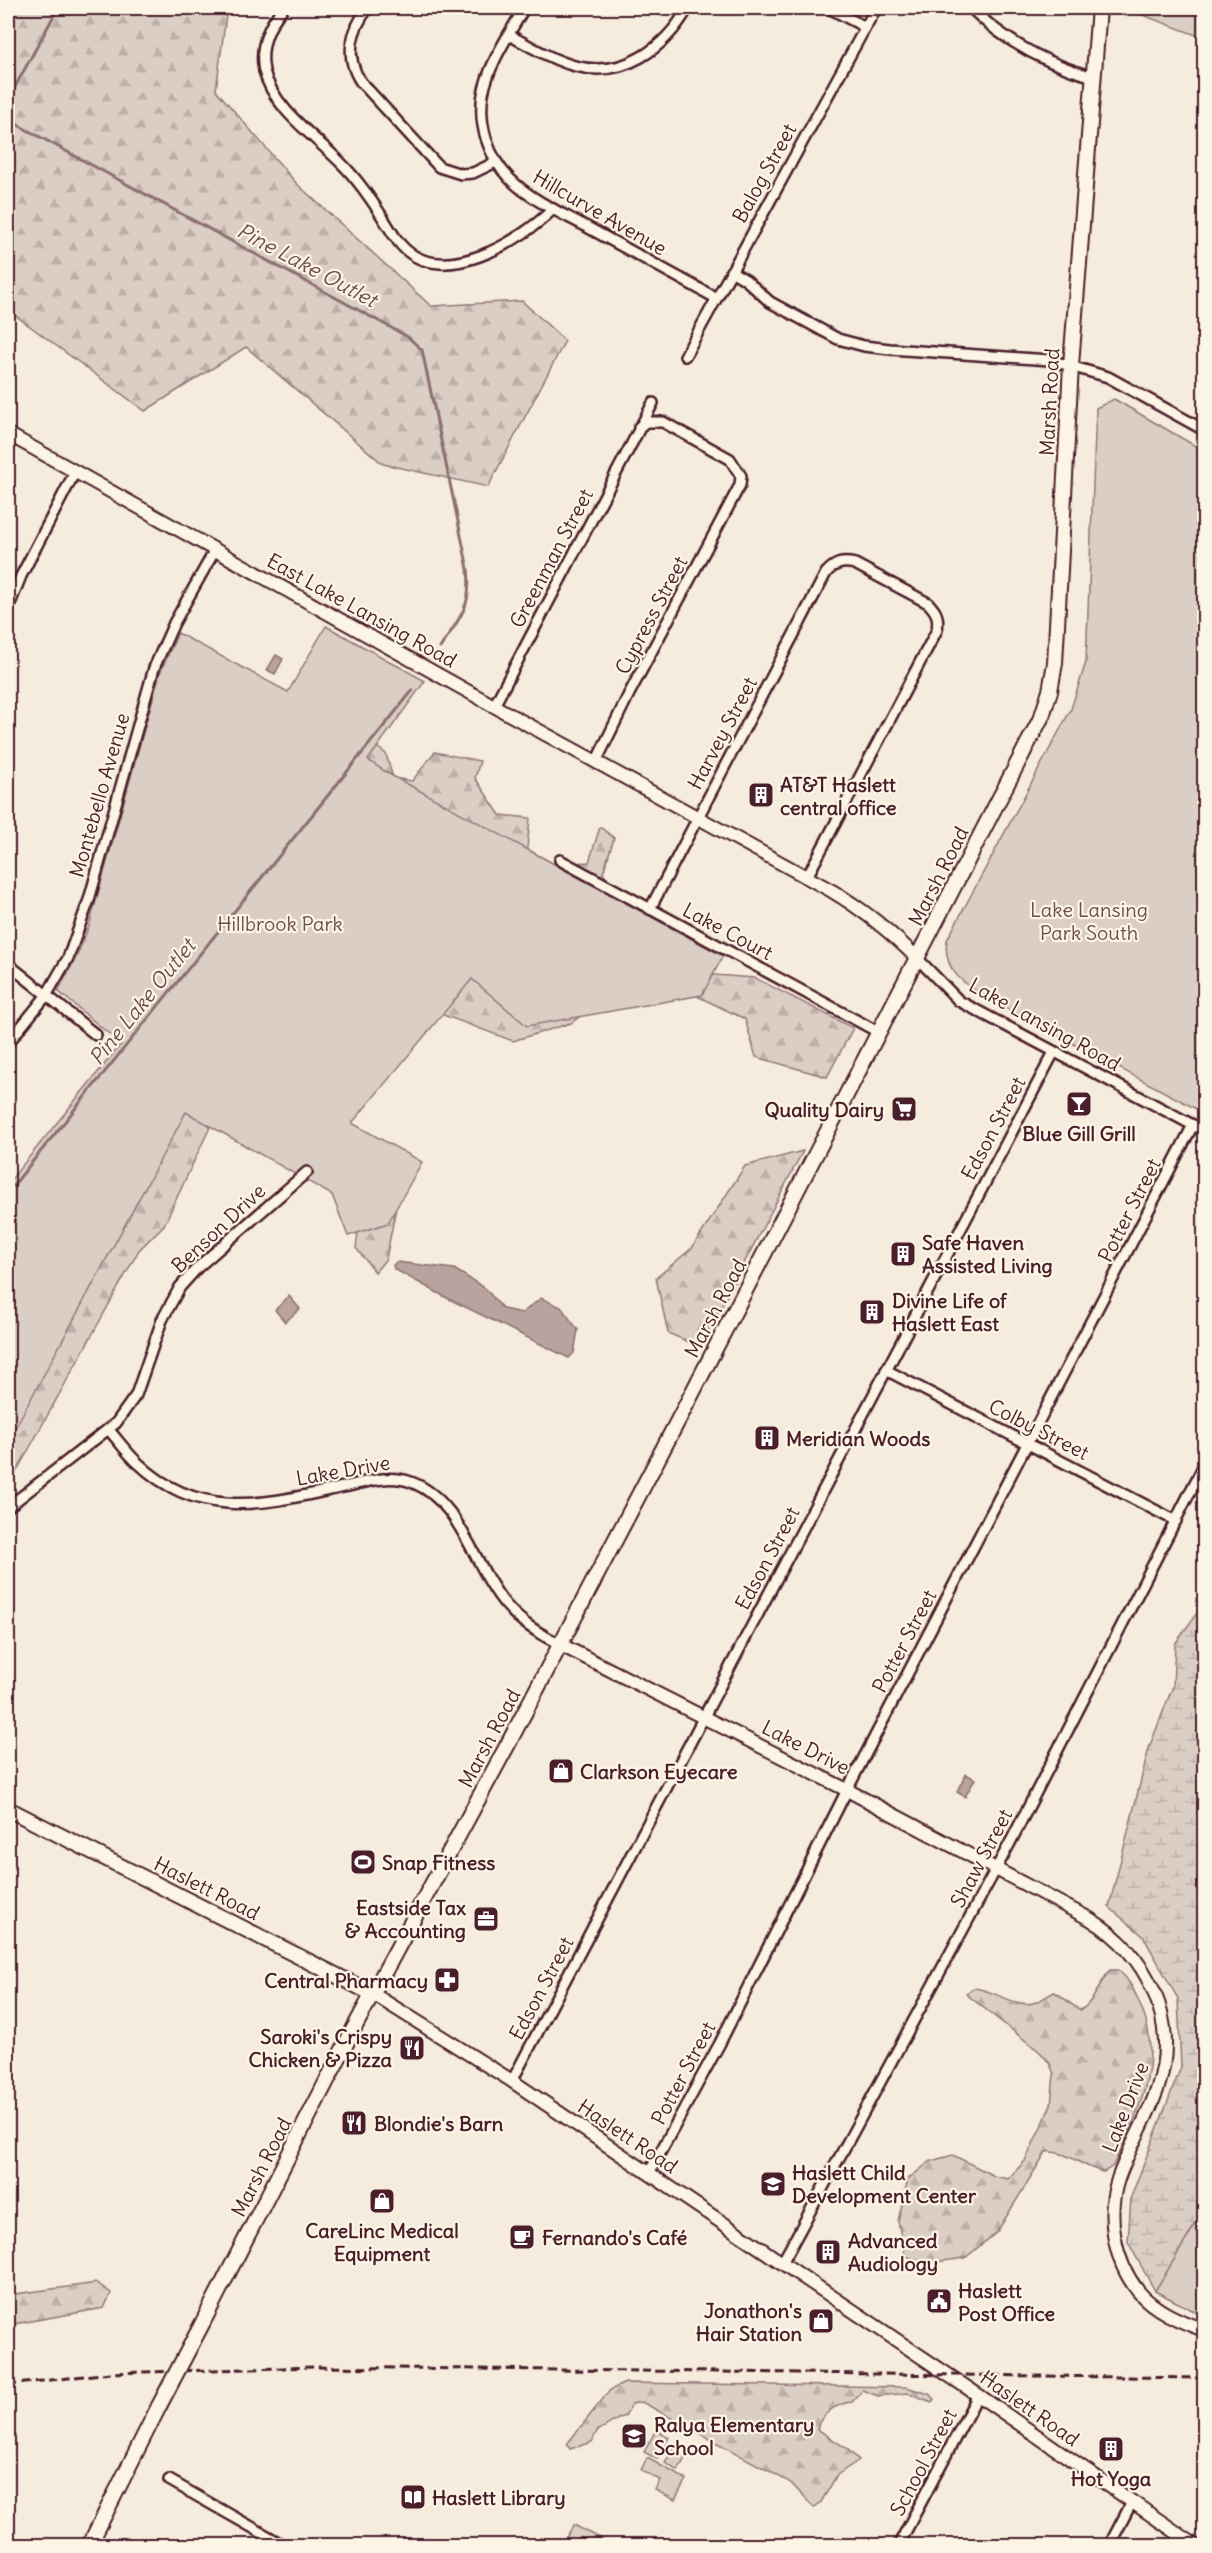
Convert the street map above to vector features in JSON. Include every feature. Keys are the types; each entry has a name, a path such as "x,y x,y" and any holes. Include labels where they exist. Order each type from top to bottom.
{"main road":[{"name":"Marsh Road","path":"89,2546 372,1994 561,1645 880,1033 1036,727 1050,691 1055,663 1071,365 1099,8"},
{"name":"Haslett Road","path":"8,1809 372,1994"}],"street":[{"path":"283,8 267,32 265,43 264,69 272,91 288,111 344,166 367,193 400,244 410,253 440,262 471,259 517,239 553,209"},
{"path":"369,8 357,27 350,47 352,66 361,82 439,167 461,174 472,173 496,162"},
{"name":"Hillcurve Avenue","path":"524,8 487,78 483,96 484,135 496,162 522,190 716,298"},
{"path":"509,35 547,56 576,66 596,69 613,68 628,64 658,46 670,35 688,8"},
{"path":"829,8 865,27"},
{"name":"Balog Street","path":"685,356 876,8"},
{"path":"971,8 1002,34 1043,58 1064,69 1093,77"},
{"path":"731,270 770,302 838,339 890,349 1050,360 1071,365 1108,377 1204,430"},
{"name":"Greenman Street","path":"494,706 653,403"},
{"name":"Cypress Street","path":"596,762 629,694 740,485 741,476 730,459 663,422 646,422 639,428"},
{"name":"East Lake Lansing Road","path":"8,434 698,819"},
{"path":"8,609 21,576 75,472"},
{"name":"Montebello Avenue","path":"8,1043 46,996 68,958 80,929 154,668 174,623 215,550"},
{"name":"Harvey Street","path":"650,909 826,573 832,566 843,561 855,564 928,603 935,610 939,619 936,630 807,878"},
{"name":"Lake Lansing Road","path":"698,819 807,878 869,915 899,940 959,1001 1204,1131"},
{"name":"Lake Court","path":"560,860 880,1033"},
{"path":"8,964 96,1035"},
{"name":"Edson Street","path":"512,2081 1054,1052"},
{"name":"Potter Street","path":"649,2173 747,1992 847,1790 1193,1125"},
{"name":"Benson Drive","path":"8,1507 108,1429 123,1414 136,1395 162,1320 180,1287 202,1262 307,1172"},
{"name":"Colby Street","path":"886,1370 1176,1521"},
{"name":"Lake Drive","path":"108,1429 137,1462 159,1480 184,1493 212,1502 243,1505 274,1502 391,1478 418,1485 444,1505 505,1604 524,1623 561,1645 847,1790 1108,1931 1135,1957 1151,1982 1164,2026 1163,2064 1153,2101 1118,2179 1112,2216 1115,2241 1124,2265 1139,2292 1171,2315 1204,2330"},
{"name":"Shaw Street","path":"782,2263 996,1870 1204,1465"},
{"name":"Haslett Road","path":"372,1994 512,2081 978,2395 1196,2546"},
{"name":"School Street","path":"898,2546 978,2395"},
{"path":"169,2480 285,2546"},
{"path":"1109,2546 1132,2502"}],"green space":[{"path":"8,8 227,8 216,90 297,184 431,306 522,301 565,341 488,487 383,464 246,347 145,411 16,316 8,317"},
{"path":"1124,8 1204,8 1204,38"},
{"name":"Lake Lansing Park South","path":"1114,399 1204,451 1204,1113 985,997 956,974 951,967 946,950 947,940 1071,709 1086,662 1096,408"},
{"name":"Hillbrook Park","path":"326,626 425,681 368,760 389,774 723,956 702,995 527,1026 472,979 352,1123 422,1162 388,1223 348,1236 332,1195 186,1112 8,1441 8,1183 121,1044 58,991 76,958 89,926 160,673 178,633 288,692"},
{"path":"359,733 386,754 393,778 412,781 435,752 480,761 475,778 500,815 530,818 527,849 554,864 589,862 600,827 614,838 603,873 634,920 700,974 755,978 853,1028 827,1077 756,1057 745,1019 695,995 613,991 571,1023 513,1041 438,1013 219,1108 164,1225 139,1250 8,1487 8,1207"},
{"path":"803,1151 700,1347 668,1333 656,1278 692,1248 745,1166"},
{"path":"403,1172 386,1259 375,1272 356,1248 362,1199"},
{"path":"1204,1603 1204,2316 1155,2291 1128,2242 1131,2197 1181,2067 1178,1999 1143,1936 1109,1907 1149,1748 1173,1686 1175,1644"},
{"path":"1110,1970 1118,1970 1132,1987 1146,2022 1150,2043 1146,2085 1140,2105 1113,2166 1104,2172 1068,2156 1046,2152 997,2232 965,2258 928,2263 905,2256 898,2221 908,2179 931,2161 953,2155 994,2176 1008,2179 1025,2161 1051,2105 1054,2074 1050,2064 1040,2052 966,1994 974,1988 981,1989 1027,2004 1054,1992 1081,2010 1090,2002"},
{"path":"1204,2210 1204,2316 1155,2291"},
{"path":"97,2283 111,2293 104,2308 8,2325 8,2295"},
{"path":"625,2383 906,2387 929,2394 934,2399 932,2402 908,2393 878,2396 863,2390 852,2402 836,2407 826,2414 817,2429 846,2448 859,2460 837,2475 821,2502 814,2508 791,2483 642,2402 632,2404 625,2416 597,2431 592,2442 570,2449 567,2444 610,2390"},
{"path":"656,2430 669,2437 657,2459 644,2452"},
{"path":"677,2442 690,2449 678,2471 665,2463"},
{"path":"647,2458 686,2479 675,2500 655,2490 660,2480 641,2470"},
{"path":"574,2525 612,2545 561,2545"}],"shaded area":[{"path":"276,655 283,659 275,674 267,670"},
{"path":"397,1262 454,1269 485,1288 503,1309 522,1313 541,1298 561,1307 578,1330 574,1353 569,1358 447,1298 394,1269 393,1265"},
{"path":"289,1296 300,1309 285,1322 275,1310"},
{"path":"966,1774 975,1779 965,1797 957,1792"}],"waterway":[{"name":"Pine Lake Outlet","path":"58,8 9,98 9,111 18,125 408,337 422,350 469,582 463,612 440,648"},
{"name":"Pine Lake Outlet","path":"8,1192 413,690"}],"railway":[{"path":"8,2385 110,2373 316,2367 1204,2378"}],"place":[{"name":"AT&T Haslett central office","path":"761,795"},
{"name":"Blue Gill Grill","path":"1079,1104"},
{"name":"Quality Dairy","path":"904,1109"},
{"name":"Safe Haven Assisted Living","path":"903,1254"},
{"name":"Divine Life of Haslett East","path":"872,1312"},
{"name":"Meridian Woods","path":"767,1438"},
{"name":"Clarkson Eyecare","path":"561,1771"},
{"name":"Snap Fitness","path":"363,1862"},
{"name":"Eastside Tax & Accounting","path":"486,1919"},
{"name":"Central Pharmacy","path":"447,1980"},
{"name":"Saroki's Crispy Chicken & Pizza","path":"412,2048"},
{"name":"Blondie's Barn","path":"354,2123"},
{"name":"Haslett Child Development Center","path":"773,2184"},
{"name":"CareLinc Medical Equipment","path":"382,2201"},
{"name":"Fernando's Café","path":"522,2237"},
{"name":"Advanced Audiology","path":"828,2252"},
{"name":"Haslett Post Office","path":"939,2301"},
{"name":"Jonathon's Hair Station","path":"821,2321"},
{"name":"Ralya Elementary School","path":"634,2436"},
{"name":"Hot Yoga","path":"1111,2449"},
{"name":"Haslett Library","path":"413,2497"}]}
